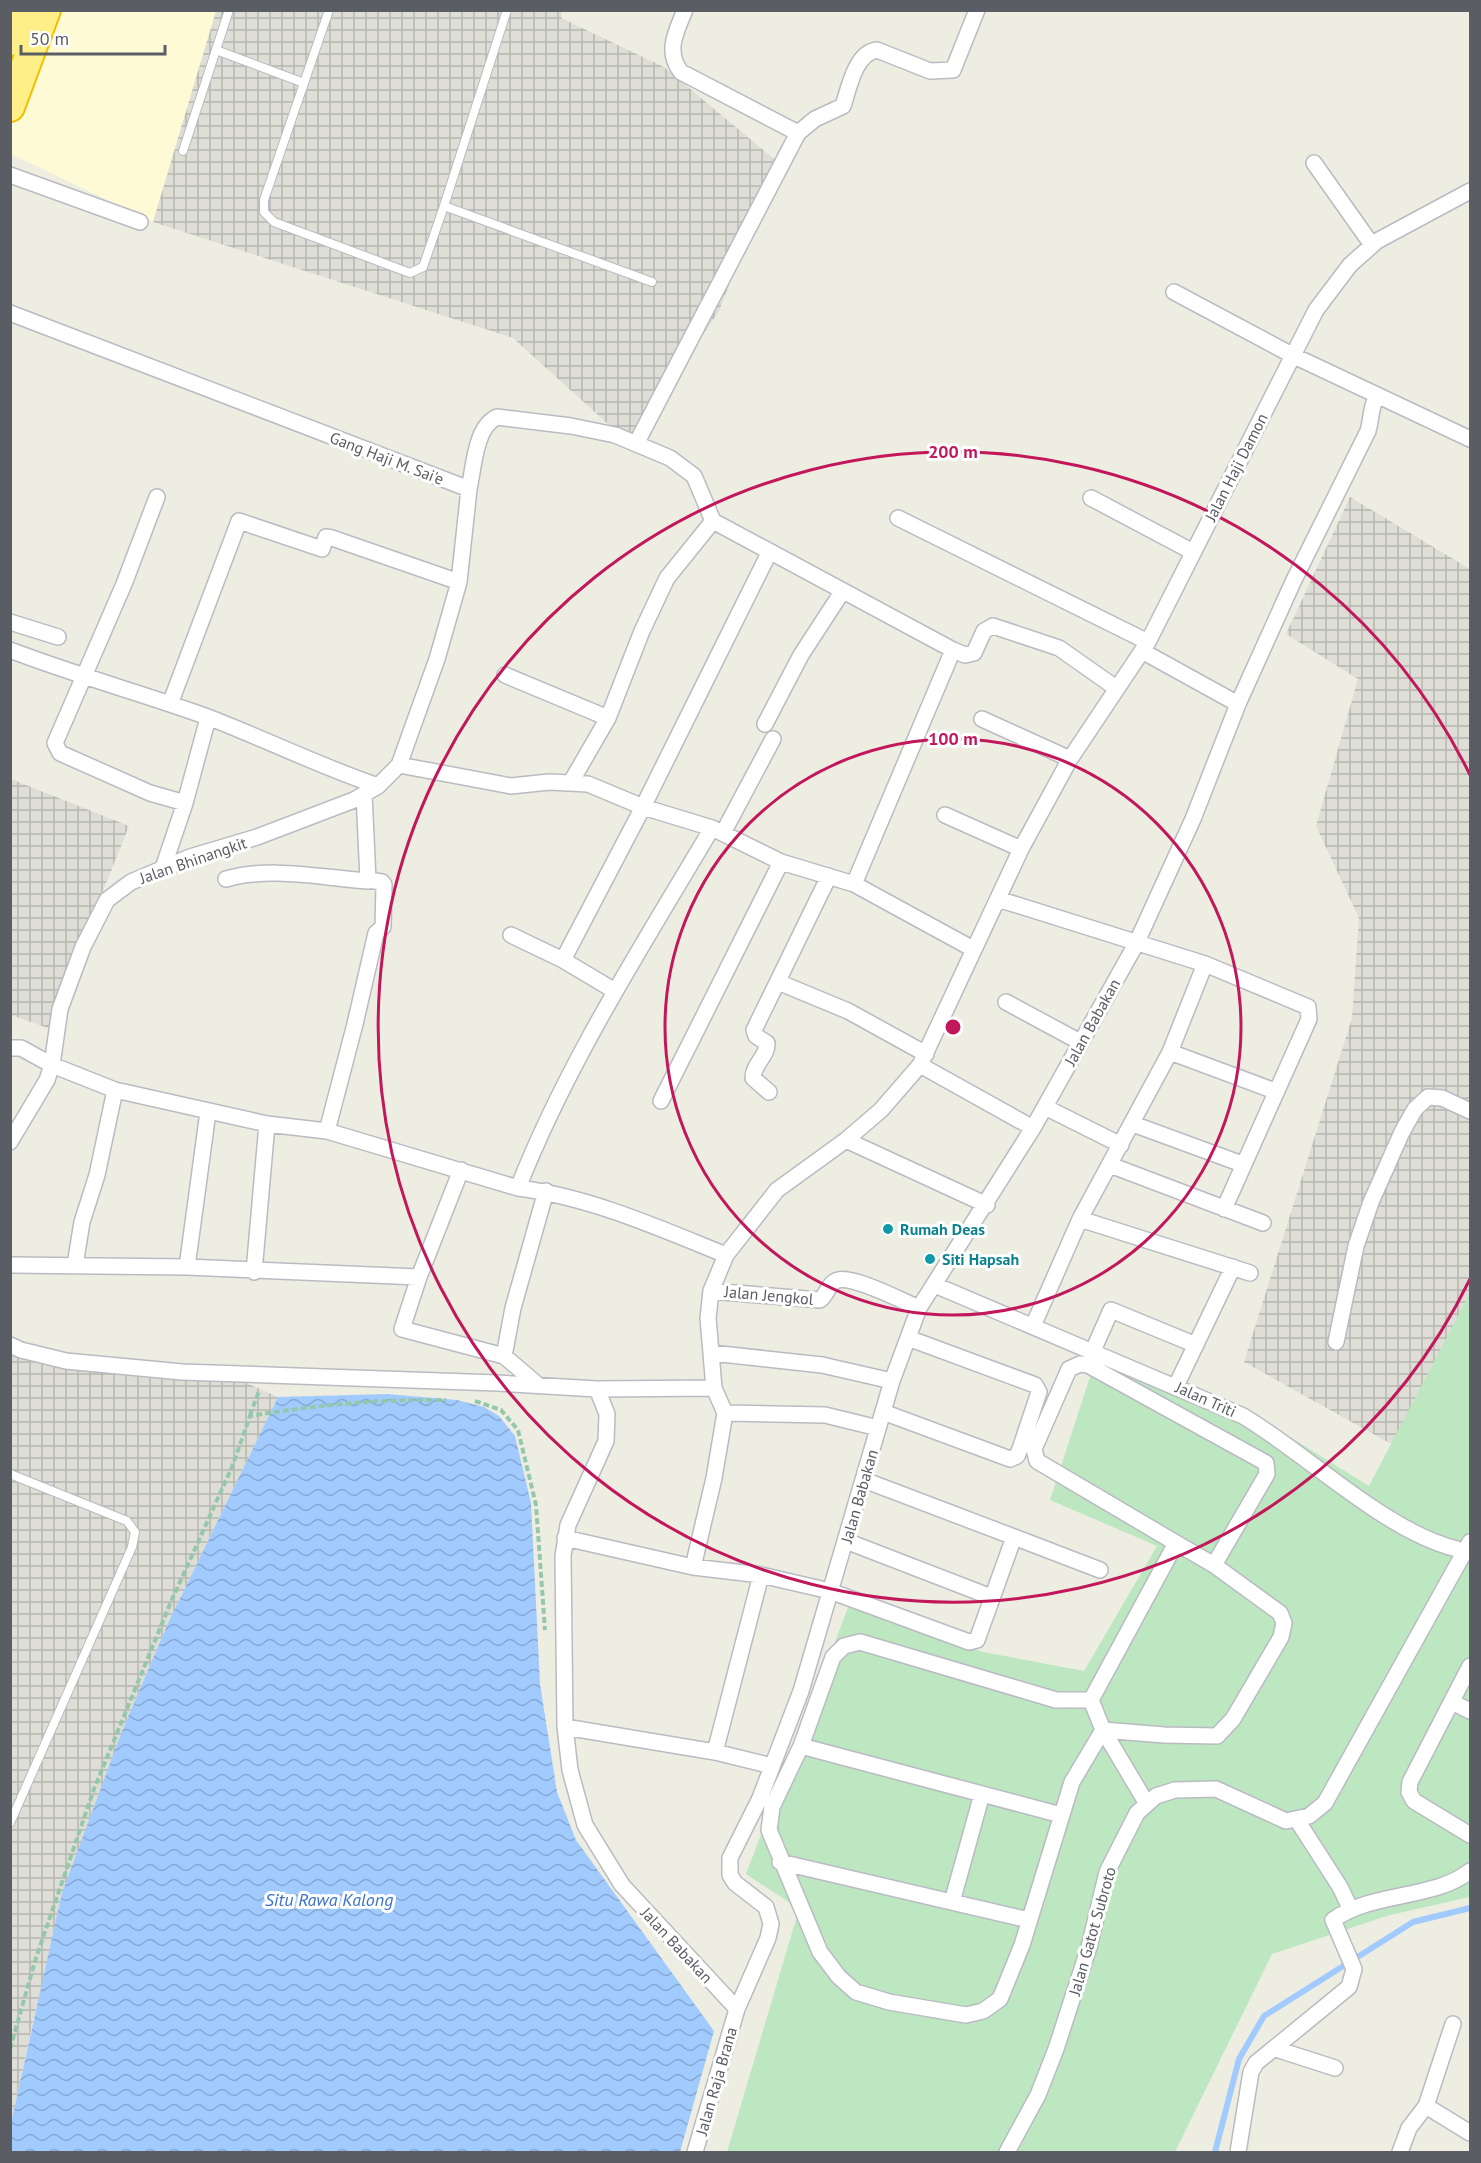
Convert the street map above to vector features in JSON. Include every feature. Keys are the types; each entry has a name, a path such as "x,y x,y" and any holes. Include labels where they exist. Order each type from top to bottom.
{"highway":[{"path":"10,41 22,10"},
{"path":"10,107 46,10"}],"street":[{"path":"685,10 673,38 672,53 674,63 681,72 798,133"},
{"path":"637,442 798,133 815,119 843,106 860,59 871,51 877,50 930,71 953,70 977,10"},
{"path":"1314,163 1372,245"},
{"path":"10,175 140,222"},
{"name":"Jalan Haji Damon","path":"1021,849 1070,759 1145,646 1316,310 1350,265 1372,245 1470,191"},
{"path":"1174,292 1292,355 1470,439"},
{"name":"Gang Haji M. Sai'e","path":"10,313 469,489"},
{"name":"Jalan Babakan","path":"597,1389 607,1414 606,1441 568,1525 565,1538 565,1726 570,1770 585,1825 601,1855 646,1913 737,2008 768,1938 771,1924 766,1907 735,1883 728,1867 730,1858 760,1798 801,1691 892,1381 919,1308 987,1205 1033,1128 1136,944 1193,819 1238,704 1293,582 1368,431 1372,420 1370,410 1377,395"},
{"path":"10,650 82,677 208,718 338,772 378,786 399,765 437,659 459,582 469,489 482,435 490,420 497,417 572,426 637,442 670,458 694,476 713,521 769,554 953,650 965,655 974,653 984,631 993,626 1059,648 1116,688"},
{"path":"157,497 124,584 55,738 56,749 150,793 185,803"},
{"path":"1091,498 1193,552"},
{"path":"898,518 1145,646 1238,704"},
{"path":"170,704 239,521 322,549 326,537 332,538 459,582"},
{"path":"571,782 608,718 642,631 667,578 713,521"},
{"path":"562,960 643,807 769,554"},
{"path":"765,724 801,655 842,592"},
{"path":"10,622 58,637"},
{"path":"854,884 953,650"},
{"path":"505,675 608,718"},
{"path":"163,868 185,803 208,718"},
{"path":"982,719 1070,759"},
{"path":"518,1188 537,1138 615,991 773,738"},
{"path":"399,765 511,786 571,782 588,784 643,807 717,830 781,862 854,884 973,949"},
{"name":"Jalan Bhinangkit","path":"10,1142 47,1080 52,1065 60,1009 82,947 107,900 130,882 163,868 324,812 378,786"},
{"path":"364,794 368,881"},
{"path":"693,1567 714,1478 725,1413 714,1388 708,1318 711,1291 726,1255 777,1190 846,1140 881,1110 922,1060 1021,849 945,815"},
{"path":"661,1101 781,862"},
{"path":"226,879 239,875 268,875 382,882 384,885 384,927 375,933 356,1024 327,1131"},
{"path":"769,1092 753,1078 753,1072 767,1048 767,1043 756,1036 754,1030 829,876"},
{"path":"998,899 1204,964 1308,1007 1309,1019 1242,1164 1224,1209"},
{"path":"511,935 562,960 615,991"},
{"path":"1033,1326 1080,1219 1170,1052 1204,964"},
{"path":"778,982 848,1011 922,1060 1033,1128"},
{"path":"1006,1002 1080,1042"},
{"path":"10,1048 21,1048 52,1065 115,1090 267,1124 327,1131 518,1188 546,1191 625,1215 726,1255"},
{"path":"1170,1052 1275,1091"},
{"path":"75,1265 82,1222 97,1175 115,1090"},
{"path":"1336,1342 1356,1246 1376,1192 1415,1109 1428,1097 1443,1098 1470,1111"},
{"path":"1045,1107 1121,1145"},
{"path":"187,1267 208,1112"},
{"path":"254,1272 267,1124"},
{"path":"1133,1124 1242,1164"},
{"path":"846,1140 987,1205"},
{"path":"1110,1165 1263,1223"},
{"path":"461,1170 419,1277 402,1329 504,1356 538,1385"},
{"path":"504,1356 513,1308 546,1191"},
{"path":"1080,1219 1250,1273"},
{"path":"10,1265 187,1267 254,1272 419,1277"},
{"path":"1176,1386 1233,1267"},
{"name":"Jalan Jengkol","path":"711,1291 820,1300 825,1297 832,1283 839,1280 851,1281 919,1308"},
{"name":"Jalan Triti","path":"935,1284 1243,1416 1279,1437 1382,1512 1445,1546 1464,1545"},
{"path":"1092,1353 1111,1310 1196,1345"},
{"path":"883,1412 1010,1459 1017,1456 1040,1392 1035,1385 908,1338"},
{"path":"10,1345 66,1361 265,1377 538,1385 597,1389 714,1388"},
{"path":"712,1353 822,1365 892,1381"},
{"path":"1103,1730 1217,1736 1233,1719 1281,1637 1284,1623 1280,1613 1214,1565 1037,1461 1034,1449 1069,1369 1074,1366 1088,1365 1266,1462 1267,1474 1214,1565"},
{"name":"Jalan Babakan","path":"725,1413 825,1415 878,1428"},
{"path":"864,1480 1100,1570"},
{"path":"565,1538 693,1567 761,1575 830,1591 974,1642 977,1640 1014,1537"},
{"path":"846,1541 991,1597"},
{"path":"1091,1700 1176,1543"},
{"path":"1350,1908 1340,1887 1297,1820 1309,1816 1325,1803 1464,1545"},
{"path":"715,1752 761,1575"},
{"path":"1091,1700 1056,1700 860,1642 844,1646 833,1657 801,1746 772,1807 769,1830 780,1862 820,1952 839,1977 856,1992 889,2002 966,2015 983,2011 1000,1999 1029,1920 1072,1782 1103,1730"},
{"path":"1470,1666 1410,1782 1409,1792 1414,1801 1470,1834"},
{"path":"1091,1700 1103,1730 1147,1804"},
{"path":"1452,1702 1470,1711"},
{"path":"565,1726 715,1752 772,1766"},
{"path":"801,1746 1061,1815"},
{"name":"Jalan Gatot Subroto","path":"1007,2152 1038,2095 1056,2049 1089,1947 1107,1872 1137,1813 1156,1796 1175,1790 1216,1789 1286,1821 1297,1820"},
{"path":"952,1902 982,1794"},
{"path":"780,1862 1029,1920"},
{"path":"1238,2152 1251,2072 1256,2063 1276,2049 1349,1987 1354,1969 1333,1920 1350,1908 1456,1882 1470,1871"},
{"name":"Jalan Raja Brana","path":"695,2152 737,2008"},
{"path":"1400,2152 1409,2128 1426,2106 1453,2024"},
{"path":"1276,2049 1335,2068"},
{"path":"1426,2106 1470,2133"}],"lane":[{"path":"183,151 229,10"},
{"path":"329,10 264,200 264,212 274,222 410,273 423,267 507,10"},
{"path":"216,50 304,83"},
{"path":"444,206 652,282"},
{"path":"10,1474 127,1521 135,1532 132,1546 105,1611 10,1822"}],"path":[{"path":"10,2049 35,1961 94,1788 170,1604 232,1467 265,1377"},
{"path":"250,1416 321,1404 387,1399 453,1400"},
{"path":"465,1400 476,1401 501,1410 518,1430 536,1504 545,1634"}],"shaded area":[{"path":"10,11 216,11 153,222 11,154"},
{"path":"216,11 562,11 561,18 664,67 781,165 757,212 719,311 636,434 609,425 513,338 153,222"},
{"path":"1350,497 1470,569 1470,1293 1393,1445 1244,1362 1352,1018 1359,918 1316,826 1358,679 1286,634"},
{"path":"11,779 129,826 48,1028 11,1015"},
{"path":"11,1345 222,1372 278,1397 169,1621 122,1731 34,2016 11,2123"}],"green space":[{"path":"1470,1293 1470,1897 1390,1915 1272,1954 1175,2152 727,2152 799,1909 746,1874 849,1605 983,1652 1084,1671 1157,1546 1050,1500 1098,1352 1238,1405 1369,1486"}],"water":[{"name":"Situ Rawa Kalong","path":"387,1394 457,1400 484,1407 499,1416 515,1436 531,1503 540,1684 557,1792 576,1840 714,2031 680,2152 11,2152 11,2123 62,1893 122,1731 169,1621 278,1397"}],"waterway":[{"path":"1215,2152 1239,2059 1264,2016 1413,1922 1470,1908"}],"place":[{"name":"Rumah Deas","path":"888,1229"},
{"name":"Siti Hapsah","path":"930,1259"}]}
